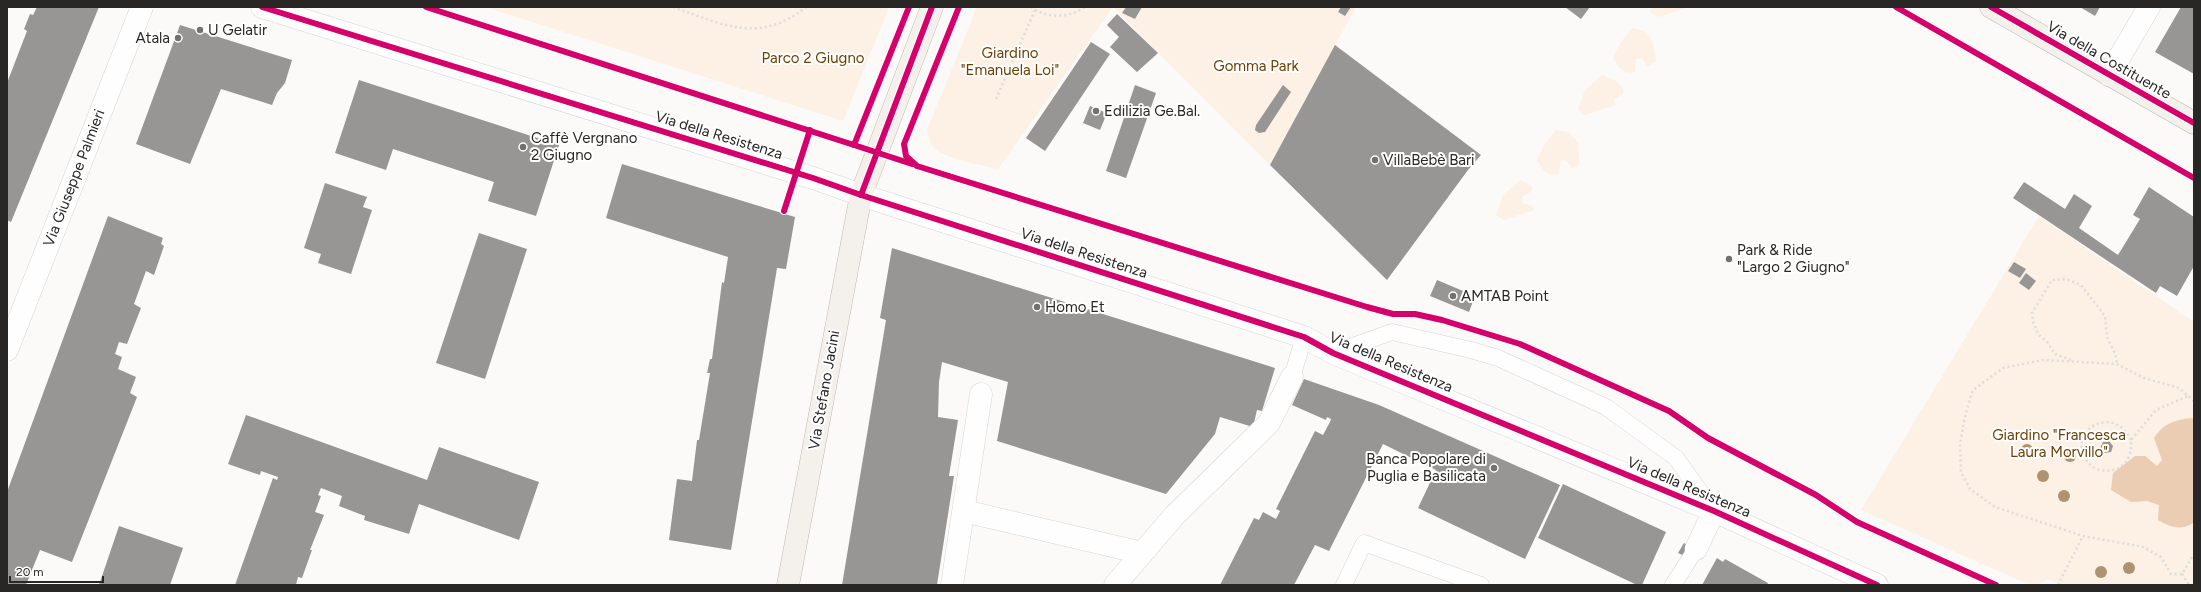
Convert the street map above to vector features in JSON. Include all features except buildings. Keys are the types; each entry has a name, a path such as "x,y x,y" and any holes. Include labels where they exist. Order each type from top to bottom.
{"main road":[{"name":"Via Stefano Jacini","path":"788,585 861,195 932,7"},
{"name":"Via della Costituente","path":"1991,7 2194,123"}],"street":[{"name":"Via Giuseppe Palmieri","path":"7,350 142,7"},
{"name":"Via della Resistenza","path":"262,7 802,175 1304,337 1333,353 1714,511 1854,580 1877,585"},
{"path":"2109,75 2149,7"},
{"path":"1115,585 1174,516 1269,423 1292,377"},
{"path":"952,585 981,394"},
{"path":"964,511 1142,553"},
{"path":"1696,549 1714,511"}],"lane":[{"path":"1333,353 1392,332 1471,350 1498,358 1606,407 1676,458 1714,511"},
{"path":"1292,377 1304,337"},
{"path":"1344,585 1364,542 1481,585"},
{"path":"1673,585 1696,549"}],"path":[{"path":"673,7 738,29 754,29 772,26 796,15 806,7"},
{"path":"1031,7 1050,16 1065,16 1085,7"},
{"path":"996,99 1035,10"},
{"path":"2072,360 2055,354 2048,343 2038,334 2034,322 2032,313 2052,280 2066,279 2081,285 2104,316 2107,337 2115,353 2116,364"},
{"path":"2182,574 2171,574 2161,557 2143,547 2083,536 1995,507 1970,489 1961,472 1960,444 1965,416 1973,390 2003,368 2043,360 2072,360 2116,364 2144,378 2179,388 2194,401"},
{"path":"2131,440 2121,425 2112,421 2094,424 2087,431 2083,439 2082,448 2084,457 2090,465 2097,470 2116,470 2124,465 2129,458 2132,449 2131,440 2156,410 2188,396"},
{"path":"2058,585 2083,536"},
{"path":"2182,574 2194,554"},
{"path":"2182,574 2189,585"}],"green space":[{"name":"Parco 2 Giugno","path":"485,7 889,7 843,121"},
{"name":"Giardino \"Emanuela Loi\"","path":"977,7 1113,7 998,169 964,161 939,152 931,144 927,130"},
{"name":"Gomma Park","path":"1113,7 1356,7 1270,165"},
{"path":"1652,7 1689,7 1658,17 1650,12"},
{"path":"1632,28 1645,32 1651,38 1656,61 1647,67 1643,59 1636,59 1635,72 1631,73 1624,72 1619,68 1613,58 1621,42"},
{"path":"1602,75 1617,81 1623,89 1623,94 1614,100 1616,105 1585,115 1578,110 1585,90"},
{"path":"1556,130 1569,132 1578,143 1580,163 1572,169 1567,161 1561,160 1559,174 1555,175 1548,174 1543,170 1537,160 1545,144"},
{"path":"1521,180 1532,186 1532,191 1522,197 1524,204 1532,205 1534,210 1504,220 1496,215 1503,195"},
{"name":"Giardino \"Francesca Laura Morvillo\"","path":"2039,216 2194,322 2194,585 2062,585 2048,579 2036,585 2030,585 1861,510"}],"shaded area":[{"path":"2192,418 2194,420 2194,524 2193,523 2184,527 2175,527 2158,520 2159,505 2147,501 2131,502 2111,490 2113,473 2135,456 2145,456 2157,466 2162,460 2154,438 2170,423"}],"cycle path":[{"path":"262,7 813,178 861,195 1304,337 1333,353 1714,511 1877,585"},
{"path":"426,7 854,145 909,7"},
{"path":"861,195 932,7"},
{"path":"959,7 904,144 906,156 917,166 1367,307 1393,314 1415,314 1442,320 1520,344 1669,411 1708,438 1816,495 1857,522 1996,585"},
{"path":"1896,7 2194,178"},
{"path":"1991,7 2194,123"},
{"path":"784,211 810,130"},
{"path":"854,145 912,164"}],"place":[{"name":"U Gelatir","path":"200,30"},
{"name":"Atala","path":"178,38"},
{"name":"Edilizia Ge.Bal.","path":"1096,111"},
{"name":"Caffè Vergnano 2 Giugno","path":"523,147"},
{"name":"VillaBebè Bari","path":"1375,160"},
{"name":"Park & Ride \"Largo 2 Giugno\"","path":"1729,259"},
{"name":"AMTAB Point","path":"1453,296"},
{"name":"Homo Et","path":"1037,307"},
{"name":"Banca Popolare di Puglia e Basilicata","path":"1494,468"}]}
